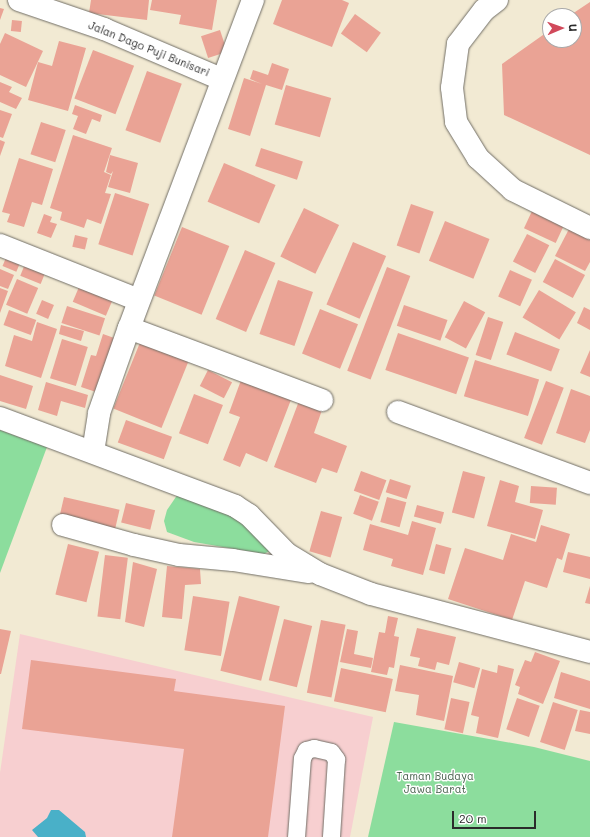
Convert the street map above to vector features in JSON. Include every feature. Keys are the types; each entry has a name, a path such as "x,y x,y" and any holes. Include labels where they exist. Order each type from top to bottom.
{"street":[{"name":"Jalan Dago Puji Bunisari","path":"19,0 104,29 221,79 252,0"},
{"path":"497,0 484,10 458,44 452,88 456,122 478,158 513,190 590,228"},
{"path":"93,452 99,413 221,79"},
{"path":"0,245 139,300"},
{"path":"129,328 322,400"},
{"path":"398,412 590,483"},
{"path":"0,418 235,506 249,515 287,554 320,574 371,594 590,652"},
{"path":"63,525 134,546 179,554 233,560 320,574"}],"lane":[{"path":"296,837 302,758 306,750 314,748 331,752 336,759 331,837"}],"shaded area":[{"path":"20,634 373,717 350,837 0,837 0,773"}],"green space":[{"path":"0,430 47,447 0,573"},
{"path":"180,491 236,516 273,549 264,554 194,542 167,532 164,521 167,510"},
{"name":"Taman Budaya Jawa Barat","path":"394,722 534,747 590,761 590,837 368,837"}],"water":[{"path":"51,810 59,810 85,832 86,837 38,837 32,830 47,818"}],"building":[{"path":"91,0 149,0 147,20 89,13"},
{"path":"152,0 217,0 212,30 179,24 181,15 150,10"},
{"path":"282,0 342,0 349,3 332,47 273,24"},
{"path":"590,2 590,155 504,115 502,64 542,36 542,48 582,48 581,8"},
{"path":"0,8 4,9 0,20"},
{"path":"355,14 381,33 367,52 341,33"},
{"path":"12,20 22,21 21,32 11,31"},
{"path":"220,30 227,52 208,58 201,36"},
{"path":"5,33 43,51 26,87 0,75 0,44"},
{"path":"59,41 86,48 68,111 28,100 38,62 52,66"},
{"path":"93,50 134,66 115,114 74,99"},
{"path":"272,63 289,69 282,90 266,85 250,136 228,129 244,78 262,84 250,79 253,70 268,75"},
{"path":"147,71 182,84 160,143 125,130"},
{"path":"0,82 12,87 9,92 22,98 16,109 0,102"},
{"path":"286,85 331,98 320,137 275,124"},
{"path":"75,105 102,115 100,122 92,119 86,134 73,129 78,116 72,114"},
{"path":"0,110 12,114 3,138 0,137"},
{"path":"41,122 66,130 55,162 30,154"},
{"path":"73,135 112,148 104,172 111,175 105,193 111,194 101,224 87,219 84,228 60,220 62,212 50,208"},
{"path":"0,140 5,142 0,156"},
{"path":"261,148 303,162 297,180 255,166"},
{"path":"110,155 138,163 130,193 108,187 113,171 111,174 106,172"},
{"path":"19,158 53,169 42,205 32,202 24,227 7,222 10,214 2,212"},
{"path":"224,163 276,185 259,224 208,202"},
{"path":"115,193 149,204 133,255 98,244"},
{"path":"411,204 434,212 419,253 397,246"},
{"path":"304,208 339,225 315,274 280,257"},
{"path":"532,211 564,226 556,243 524,228"},
{"path":"44,214 52,217 50,222 57,224 51,238 37,233"},
{"path":"445,221 490,239 473,279 429,261"},
{"path":"182,227 229,246 202,315 154,296"},
{"path":"569,229 590,240 590,262 585,271 555,256"},
{"path":"527,234 549,245 535,273 513,262"},
{"path":"75,235 88,238 85,250 72,247"},
{"path":"353,242 386,256 360,319 326,305"},
{"path":"245,250 275,263 246,332 216,319"},
{"path":"8,253 22,259 16,272 3,266"},
{"path":"27,259 47,267 41,284 20,276"},
{"path":"555,259 585,275 573,298 543,282"},
{"path":"387,267 410,276 371,380 347,371"},
{"path":"0,269 14,275 8,289 0,286"},
{"path":"510,270 532,280 520,306 498,296"},
{"path":"17,279 38,288 27,314 6,305"},
{"path":"278,280 313,292 294,346 259,334"},
{"path":"79,287 112,301 106,316 73,302"},
{"path":"0,288 8,291 0,313"},
{"path":"539,290 576,312 559,340 523,317"},
{"path":"42,300 54,305 48,319 36,314"},
{"path":"464,301 485,312 466,348 445,337"},
{"path":"404,305 447,320 440,341 397,326"},
{"path":"67,306 105,318 99,335 61,323"},
{"path":"584,307 590,310 590,330 577,323"},
{"path":"320,309 358,324 340,369 302,354"},
{"path":"9,310 36,320 31,335 4,325"},
{"path":"488,317 503,322 491,360 476,355"},
{"path":"37,322 57,329 41,378 5,366 14,335 32,341"},
{"path":"61,325 84,331 81,341 59,334"},
{"path":"515,332 560,349 551,372 506,354"},
{"path":"398,333 469,357 456,394 385,370"},
{"path":"103,334 117,339 99,393 81,387 91,355 96,356"},
{"path":"62,339 88,347 76,386 50,378"},
{"path":"141,340 189,359 161,428 113,409"},
{"path":"590,350 590,377 580,373"},
{"path":"475,360 539,380 528,416 464,396"},
{"path":"208,370 232,382 224,398 200,386"},
{"path":"244,372 294,392 267,462 246,453 240,467 223,460 240,417 229,413"},
{"path":"0,375 33,386 26,409 0,401"},
{"path":"546,381 564,388 542,445 524,438"},
{"path":"46,382 88,395 85,408 61,401 57,416 38,410"},
{"path":"571,389 590,396 590,430 585,443 556,433"},
{"path":"194,394 223,405 208,444 179,433"},
{"path":"299,401 322,410 314,433 347,446 337,473 322,468 316,483 274,467"},
{"path":"126,420 172,437 164,459 118,443"},
{"path":"361,471 386,480 379,500 354,491"},
{"path":"463,471 485,477 474,518 452,513"},
{"path":"390,479 411,486 407,499 386,492"},
{"path":"500,480 519,486 515,502 543,510 535,539 487,526"},
{"path":"531,486 557,488 556,505 530,503"},
{"path":"360,495 379,502 372,521 353,514"},
{"path":"64,497 120,510 115,531 59,518"},
{"path":"387,497 406,502 400,527 380,522"},
{"path":"126,503 155,510 150,530 121,522"},
{"path":"417,505 444,512 441,524 414,517"},
{"path":"321,511 342,517 331,557 309,551"},
{"path":"412,521 436,528 423,575 391,566 393,559 363,550 370,524 408,535"},
{"path":"541,525 570,534 562,560 557,558 547,588 525,581 512,620 448,599 465,548 503,560 511,534 536,542"},
{"path":"68,544 99,552 86,602 55,594"},
{"path":"436,544 451,548 444,574 429,570"},
{"path":"568,552 590,557 590,579 563,572"},
{"path":"105,555 128,558 120,619 97,617"},
{"path":"133,562 157,569 144,627 125,622"},
{"path":"167,566 200,569 201,584 185,585 182,619 162,617"},
{"path":"590,586 590,604 585,603"},
{"path":"193,596 230,602 221,656 184,650"},
{"path":"239,596 280,606 261,681 220,671"},
{"path":"388,616 398,618 394,636 399,637 394,668 389,667 387,675 371,672 379,632 385,633"},
{"path":"284,619 312,626 297,687 269,680"},
{"path":"321,620 346,625 331,697 307,693"},
{"path":"417,628 456,637 449,665 437,662 435,670 418,666 420,658 410,656"},
{"path":"0,629 11,631 1,674 0,674"},
{"path":"347,629 358,631 354,654 373,658 371,668 340,662"},
{"path":"535,652 560,661 543,704 518,694 520,687 515,685 525,660 531,662"},
{"path":"31,660 176,679 174,691 285,706 268,837 172,837 184,749 22,729"},
{"path":"459,662 480,668 474,688 453,682"},
{"path":"400,665 453,676 444,721 416,715 419,695 395,691"},
{"path":"498,665 514,669 498,738 476,733 479,717 471,715 482,669 497,673"},
{"path":"341,668 393,679 386,712 334,701"},
{"path":"561,672 590,681 590,709 554,698"},
{"path":"451,698 470,702 463,733 444,729"},
{"path":"517,698 540,706 529,737 506,729"},
{"path":"553,702 578,710 565,750 540,742"},
{"path":"580,710 590,712 590,734 575,731"}]}
